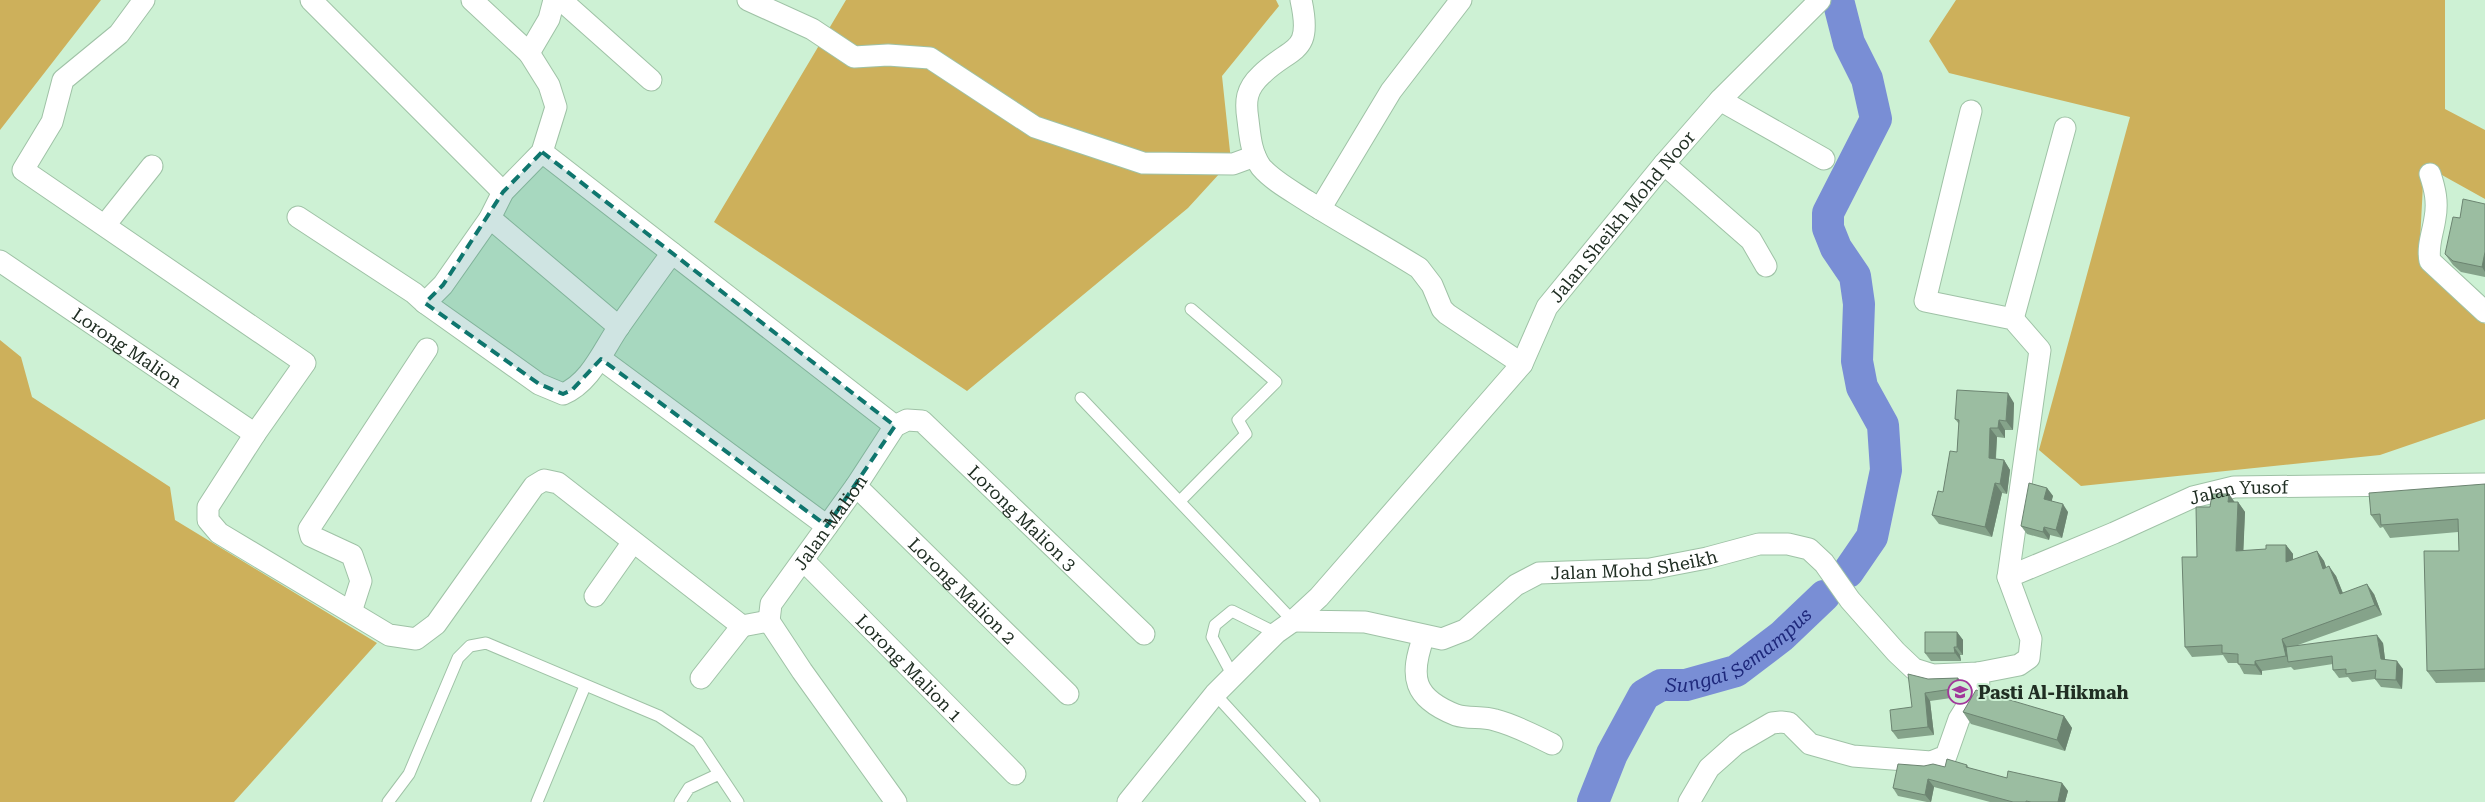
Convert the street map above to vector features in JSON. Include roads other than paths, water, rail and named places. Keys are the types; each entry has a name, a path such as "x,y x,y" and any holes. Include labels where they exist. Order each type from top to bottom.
{"street":[{"path":"144,0 119,34 63,80 52,122 23,170 305,364 255,434 208,507 208,520 218,533 389,635 416,639 436,624 534,486 544,480 558,482 742,626"},
{"path":"311,0 504,192"},
{"path":"425,303 443,285 490,218 504,192 542,152 556,107 549,85 530,53 472,0"},
{"path":"530,53 549,19 554,0"},
{"path":"561,0 651,80"},
{"path":"748,0 812,30 854,57 888,55 930,58 1035,127 1143,163 1233,164 1255,156"},
{"path":"1301,0 1306,28 1302,38 1292,53 1261,74 1250,88 1246,105 1251,145 1255,156 1268,173 1320,209 1418,268 1432,285 1442,309 1447,314 1522,364"},
{"path":"1320,209 1391,91 1461,0"},
{"name":"Jalan Sheikh Mohd Noor","path":"1128,802 1216,694 1319,597 1522,364 1547,307 1664,164 1720,100 1820,0"},
{"path":"1720,100 1824,159"},
{"path":"1971,111 1925,301 2013,319 2040,350 2008,577"},
{"path":"2013,319 2065,128"},
{"path":"542,152 895,426"},
{"path":"1664,164 1751,240 1766,266"},
{"path":"105,225 152,166"},
{"path":"2430,174 2436,194 2435,217 2428,250 2430,261 2485,312"},
{"path":"298,217 414,294 539,384 563,394 572,390 601,359 619,326 672,252"},
{"path":"490,218 619,326"},
{"name":"Lorong Malion","path":"0,261 255,434"},
{"path":"352,612 361,582 352,555 311,536 309,529 427,349"},
{"path":"601,359 827,526"},
{"name":"Lorong Malion 3","path":"895,426 907,420 922,421 1144,634"},
{"name":"Jalan Malion","path":"769,621 771,604 804,561 895,426"},
{"name":"Jalan Yusof","path":"2008,577 2114,533 2193,497 2234,487 2485,484"},
{"name":"Lorong Malion 2","path":"856,486 1068,694"},
{"path":"595,596 634,542"},
{"name":"Jalan Mohd Sheikh","path":"1285,627 1365,622 1442,639 1465,630 1516,585 1539,573 1650,570 1759,544 1788,544 1809,549 1824,563 1850,600 1896,652 1914,669 1933,675 1978,673 2019,665 2029,658 2031,639 2008,577"},
{"name":"Lorong Malion 1","path":"804,561 1015,774"},
{"path":"701,678 742,626 769,621 802,671 896,802"},
{"path":"1424,636 1415,660 1416,685 1431,701 1458,716 1494,719 1552,744"},
{"path":"1689,802 1709,768 1736,744 1772,723 1789,723 1810,744 1853,756 1931,762 1946,756 1959,719 1979,687 1978,673"}],"lane":[{"path":"1180,502 1246,434 1238,420 1276,382 1191,309"},
{"path":"1081,398 1180,502 1285,627"},
{"path":"1233,676 1212,637 1216,625 1232,611 1285,627"},
{"path":"388,802 409,774 458,658 470,646 486,643 658,716 678,728 698,742 738,802"},
{"path":"537,802 585,686"},
{"path":"1216,694 1314,802"},
{"path":"680,802 689,788 719,774"}],"waterway":[{"name":"Sungai Semampus","path":"1839,4 1849,43 1867,79 1876,119 1828,213 1828,228 1836,248 1855,276 1859,304 1857,361 1862,387 1883,425 1886,470 1872,537 1848,572"},
{"name":"Sungai Semampus","path":"1593,802 1612,754 1644,695 1661,685 1686,685 1736,671 1782,636 1824,596"}],"place":[{"name":"Pasti Al-Hikmah","path":"1960,692"}]}
